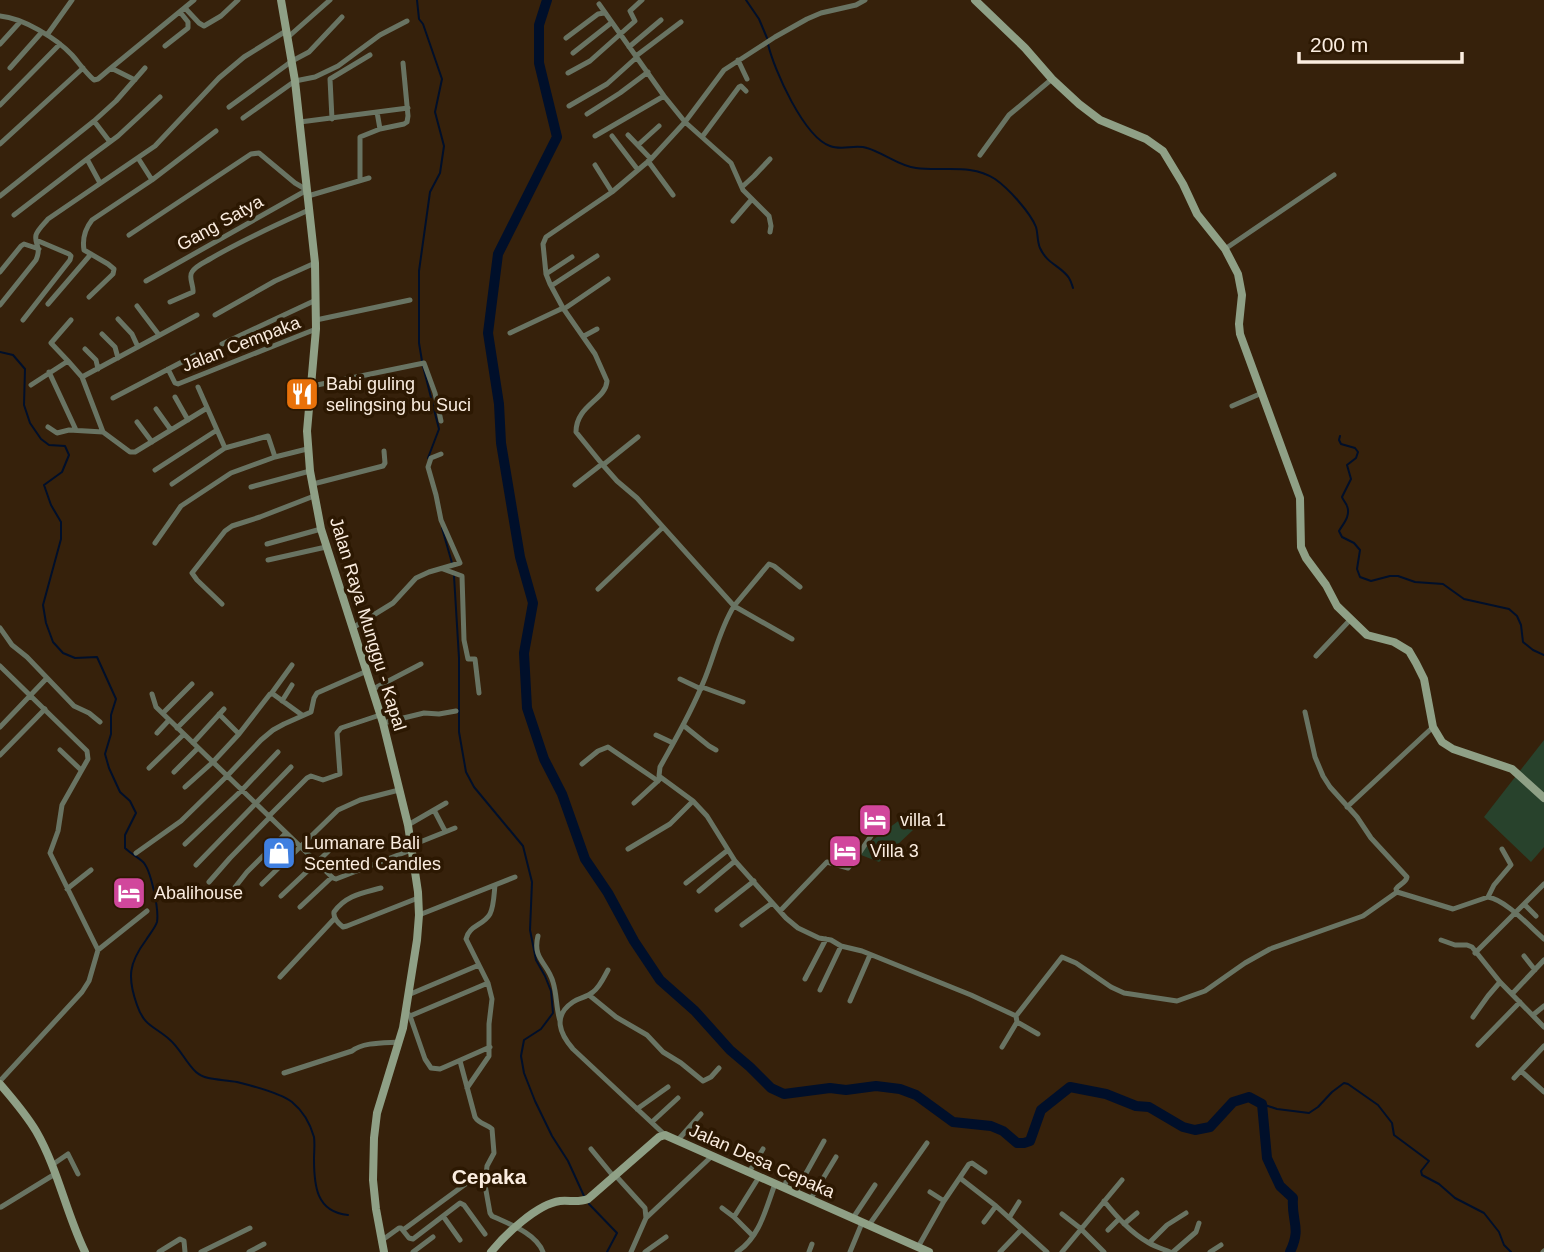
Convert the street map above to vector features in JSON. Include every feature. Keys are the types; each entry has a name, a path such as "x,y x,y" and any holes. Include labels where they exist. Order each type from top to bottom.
{"street":[{"path":"10,68 45,33 72,0"},
{"path":"0,16 45,33 70,53 96,80 194,0"},
{"path":"182,10 204,26 221,16 238,0"},
{"name":"Jalan Raya Munggu - Kapal","path":"281,0 295,81 316,263 316,325 307,431 310,471 326,547 382,719 408,825 418,898 419,915 408,1013 377,1113 374,1138 373,1180 384,1252"},
{"path":"0,306 36,260 39,249 36,240 38,231 48,219 155,146 219,78 244,57 287,34 330,0"},
{"path":"568,73 590,61 635,21 631,11 642,0"},
{"path":"792,639 734,606 637,498 602,465 579,436 575,429 580,416 608,385 595,354 551,286 546,274 543,244 546,237 612,192 650,160 685,122 723,70 818,14 856,5 865,0"},
{"path":"975,0 1073,100 1100,120 1146,139 1164,152 1197,214 1225,249 1241,284 1240,334 1300,498 1300,542 1303,552 1326,584 1337,606 1350,620 1371,637 1394,642 1409,651 1424,679 1433,727 1445,745 1512,769 1544,798"},
{"path":"599,4 685,122 731,163 742,187 769,216 770,232"},
{"path":"165,46 188,28 182,10"},
{"path":"566,38 598,14 604,13"},
{"path":"229,107 292,61 309,52 342,17"},
{"path":"629,47 661,20"},
{"path":"243,118 295,81 315,77 338,66 380,35 407,21"},
{"path":"0,44 20,22"},
{"path":"569,106 607,84 681,22"},
{"path":"573,53 611,23"},
{"path":"0,105 60,44"},
{"path":"332,119 329,81 370,55"},
{"path":"738,60 747,79"},
{"path":"360,180 359,137 406,123 408,118 403,63"},
{"path":"0,144 83,68"},
{"path":"111,68 135,80"},
{"path":"0,195 116,102 145,68"},
{"path":"587,114 648,72"},
{"path":"980,155 1009,115 1052,79"},
{"path":"702,137 739,87 746,92"},
{"path":"595,136 664,96"},
{"path":"14,215 110,142 160,97"},
{"path":"300,122 408,108"},
{"path":"377,112 380,129"},
{"path":"94,121 110,142"},
{"path":"638,145 659,126"},
{"path":"89,297 114,271 108,264 84,250 83,238 92,219 152,180 216,131"},
{"path":"628,135 650,160 673,195"},
{"path":"612,136 638,170"},
{"path":"129,235 251,154 260,153 307,193"},
{"path":"138,158 152,180"},
{"path":"88,159 100,183"},
{"path":"742,187 770,159"},
{"path":"595,165 612,192"},
{"path":"1225,249 1334,175"},
{"name":"Gang Satya","path":"146,281 307,193 369,178"},
{"path":"733,221 752,199"},
{"path":"170,302 193,292 195,288 190,275 198,266 238,243 309,210"},
{"path":"23,320 71,257 36,240"},
{"path":"0,272 24,244 39,249"},
{"path":"48,304 91,254"},
{"path":"551,286 597,256"},
{"path":"546,274 572,257"},
{"path":"215,315 275,281 316,263"},
{"path":"510,333 563,308 608,279"},
{"path":"222,344 316,300"},
{"name":"Jalan Cempaka","path":"168,369 176,383 316,325 410,300"},
{"path":"137,306 159,335"},
{"path":"82,377 197,314"},
{"path":"118,319 132,334 138,347"},
{"path":"71,320 51,343 82,377 103,432"},
{"path":"584,336 597,329"},
{"path":"102,334 115,347 118,358"},
{"path":"85,349 96,360 98,369"},
{"path":"113,398 201,352"},
{"path":"31,385 68,361"},
{"path":"312,386 424,362 435,393 440,421"},
{"path":"49,372 76,430"},
{"path":"198,387 225,448"},
{"path":"1232,406 1262,393"},
{"path":"175,397 188,420"},
{"path":"48,427 57,433 69,430 103,432 130,452 135,452 207,408"},
{"path":"156,409 171,430"},
{"path":"137,422 152,442"},
{"path":"155,470 217,430"},
{"path":"172,484 225,448 268,436 275,457"},
{"path":"575,485 638,437"},
{"path":"155,543 181,506 231,473 307,449"},
{"path":"313,484 383,466 384,451"},
{"path":"354,628 391,605 416,578 460,561 441,520 428,467 431,458 441,454"},
{"path":"251,487 310,471"},
{"path":"222,604 192,573 225,531 314,496"},
{"path":"598,589 663,528"},
{"path":"267,544 321,529"},
{"path":"268,560 326,547"},
{"path":"660,780 660,767 701,688 734,606 767,565 774,566 800,587"},
{"path":"444,568 462,576 464,640 468,659 475,659 479,693"},
{"path":"1316,656 1350,620"},
{"path":"0,628 12,645 74,706 100,722"},
{"path":"0,645 7,638"},
{"path":"373,689 421,664"},
{"path":"185,787 239,734 292,665"},
{"path":"0,666 87,751 88,759 62,805 58,831 50,853 98,950"},
{"path":"136,853 181,821 273,730 312,710 317,694 368,671"},
{"path":"0,727 46,679"},
{"path":"680,679 743,702"},
{"path":"163,713 192,684"},
{"path":"282,701 292,685"},
{"path":"152,694 156,707 333,878"},
{"path":"177,728 211,694"},
{"path":"271,694 302,715"},
{"path":"149,715 156,707"},
{"path":"0,755 45,709"},
{"path":"209,882 307,778 311,776 323,780 339,775 341,770 337,733 341,728 382,719 456,711"},
{"path":"174,772 221,712 239,734"},
{"path":"1002,1047 1016,1019 1062,957 1124,993 1177,1001 1205,991 1269,949 1363,916 1397,892 1396,888 1407,879 1406,876 1377,845 1320,771 1305,712"},
{"path":"157,733 169,720"},
{"path":"683,725 716,750"},
{"path":"1348,807 1433,727"},
{"path":"149,768 184,734"},
{"path":"656,734 673,743"},
{"path":"582,764 598,751 608,747 693,801 707,816 735,861 798,928 971,995 1038,1034"},
{"path":"60,750 82,770"},
{"path":"185,844 278,752"},
{"path":"196,865 291,767"},
{"path":"634,803 660,780"},
{"path":"262,884 346,805 399,790"},
{"path":"628,849 670,824 693,801"},
{"path":"408,825 446,803"},
{"path":"434,810 445,831"},
{"path":"300,907 333,878 376,865 455,828"},
{"path":"232,891 286,833"},
{"path":"780,911 827,862 848,868 871,836"},
{"path":"281,896 334,846"},
{"path":"1488,897 1511,864 1502,849"},
{"path":"686,883 728,850"},
{"path":"699,891 735,861"},
{"path":"66,888 91,870"},
{"path":"419,915 515,877"},
{"path":"717,910 754,881"},
{"path":"1475,953 1544,884"},
{"path":"467,1088 488,1059 492,999 488,983 466,936 490,914 495,885"},
{"path":"382,888 349,897 336,909 335,918 341,926 345,927 418,898"},
{"path":"1397,892 1453,909 1488,897 1496,899 1544,939"},
{"path":"742,925 772,902"},
{"path":"1524,904 1536,916"},
{"path":"85,1252 37,1132 0,1084 82,992 89,981 98,950 147,911"},
{"path":"280,978 335,918"},
{"path":"538,936 537,953 553,980 560,1021"},
{"path":"805,979 826,939"},
{"path":"1441,940 1470,946 1500,982 1544,1027"},
{"path":"820,990 841,946"},
{"path":"850,1001 870,955"},
{"path":"1524,956 1535,970"},
{"path":"1512,993 1544,960"},
{"path":"408,995 479,965"},
{"path":"608,970 596,989 570,1004 562,1013 560,1030 573,1049 665,1135"},
{"path":"1473,1017 1500,982"},
{"path":"488,983 408,1013 431,1068 440,1069 490,1046"},
{"path":"589,995 616,1017 647,1035 663,1052 703,1080 711,1077 719,1068"},
{"path":"1478,1045 1520,1002"},
{"path":"1533,1015 1544,1006"},
{"path":"285,1073 352,1051 356,1047 399,1042"},
{"path":"1514,1078 1544,1046"},
{"path":"460,1060 475,1117 492,1129 494,1153 486,1171 485,1185 489,1213 537,1242 543,1252"},
{"path":"1521,1071 1544,1092"},
{"path":"638,1109 668,1087"},
{"path":"652,1122 678,1098"},
{"path":"677,1141 701,1114"},
{"name":"Jalan Desa Cepaka","path":"491,1252 524,1220 554,1203 584,1201 659,1137 665,1135 913,1248 929,1252"},
{"path":"795,1193 824,1141"},
{"path":"850,1252 865,1224 927,1143"},
{"path":"591,1149 645,1208 646,1218"},
{"path":"749,1172 763,1149"},
{"path":"52,1165 68,1154 78,1174"},
{"path":"631,1252 646,1218 712,1156"},
{"path":"810,1200 835,1157"},
{"path":"913,1248 971,1163 985,1172"},
{"path":"784,1188 790,1170"},
{"path":"1,1207 55,1174"},
{"path":"734,1217 759,1177"},
{"path":"960,1178 1047,1252"},
{"path":"403,1230 471,1180"},
{"path":"1062,1252 1122,1180"},
{"path":"737,1252 746,1250 765,1216 775,1184"},
{"path":"853,1219 874,1185"},
{"path":"930,1192 944,1201"},
{"path":"1009,1218 1019,1202"},
{"path":"1104,1202 1121,1222 1149,1243 1172,1252 1196,1232 1199,1223"},
{"path":"382,1241 399,1228 413,1239 462,1203 485,1234"},
{"path":"984,1222 996,1206"},
{"path":"722,1208 752,1235"},
{"path":"1108,1230 1137,1213"},
{"path":"1149,1243 1167,1225 1186,1213"},
{"path":"1062,1214 1104,1252"},
{"path":"443,1216 460,1240"},
{"path":"201,1252 250,1228"},
{"path":"999,1252 1021,1230"},
{"path":"413,1252 433,1237"},
{"path":"645,1252 666,1237"},
{"path":"159,1252 180,1238 184,1241 185,1252"},
{"path":"249,1252 264,1244"},
{"path":"809,1252 812,1244"},
{"path":"1210,1252 1221,1245"}],"green space":[{"path":"1544,740 1544,847 1531,862 1484,817"},
{"path":"901,819 913,830 879,862 861,855 862,848"}],"waterway":[{"path":"417,0 419,19 442,79 435,112 444,146 440,173 430,192 419,271 419,343 422,361"},
{"path":"547,0 539,25 539,63 557,137 498,254 488,333 499,404 501,443 520,557 533,603 524,653 527,708 544,759 562,794 585,859 660,980 695,1011 730,1050 771,1088 784,1094 876,1086 900,1089 916,1095 953,1122 991,1126 1003,1131 1017,1143 1030,1141 1041,1110 1070,1087 1106,1094 1136,1106 1149,1107 1183,1127 1195,1130 1210,1127 1233,1102 1249,1097 1262,1104 1267,1158 1280,1186 1293,1198 1296,1230 1290,1252"},
{"path":"746,0 759,19 767,38"},
{"path":"768,44 792,101 810,130 820,140 835,147 867,148 910,167 976,171 995,179 1029,214 1036,227 1043,253 1066,274 1073,288"},
{"path":"0,352 13,355 25,369 24,405 30,423 41,439 49,445 65,446 69,455 62,472 44,485 61,522 61,539 43,605 53,642 63,653 75,658 97,657 116,699 105,754 120,792 130,801 136,813 125,835 125,848 145,865 157,908 157,922 136,956 131,971 132,986 140,1012 146,1022 173,1043 200,1075 265,1090 296,1106 306,1118 314,1137 315,1178 319,1196 329,1209 348,1215"},
{"path":"423,366 439,429 428,458"},
{"path":"1340,436 1341,444 1355,448 1358,452 1356,458 1347,465 1351,479 1342,497 1348,513 1339,531 1342,537 1354,543 1360,550 1357,569 1360,577 1371,581 1398,576 1415,582 1443,584 1464,599 1509,609 1517,616 1521,625 1523,642 1544,655"},
{"path":"442,528 452,563"},
{"path":"454,576 459,658 459,732 466,772 474,787 523,846 532,882 530,930 536,960 551,991 553,1013 541,1029 524,1040 521,1056 524,1073 552,1136 568,1161 584,1196"},
{"path":"1262,1104 1309,1113 1344,1083 1348,1084 1378,1105 1392,1123 1394,1135 1429,1161 1421,1171 1422,1175 1439,1184 1455,1198 1484,1213 1511,1252"},
{"path":"589,1204 617,1233 607,1252"}],"place":[{"name":"Babi guling selingsing bu Suci","path":"302,394"},
{"name":"villa 1","path":"875,820"},
{"name":"Villa 3","path":"845,851"},
{"name":"Lumanare Bali Scented Candles","path":"279,853"},
{"name":"Abalihouse","path":"129,893"}],"district":[{"name":"Cepaka","path":"489,1177"}]}
